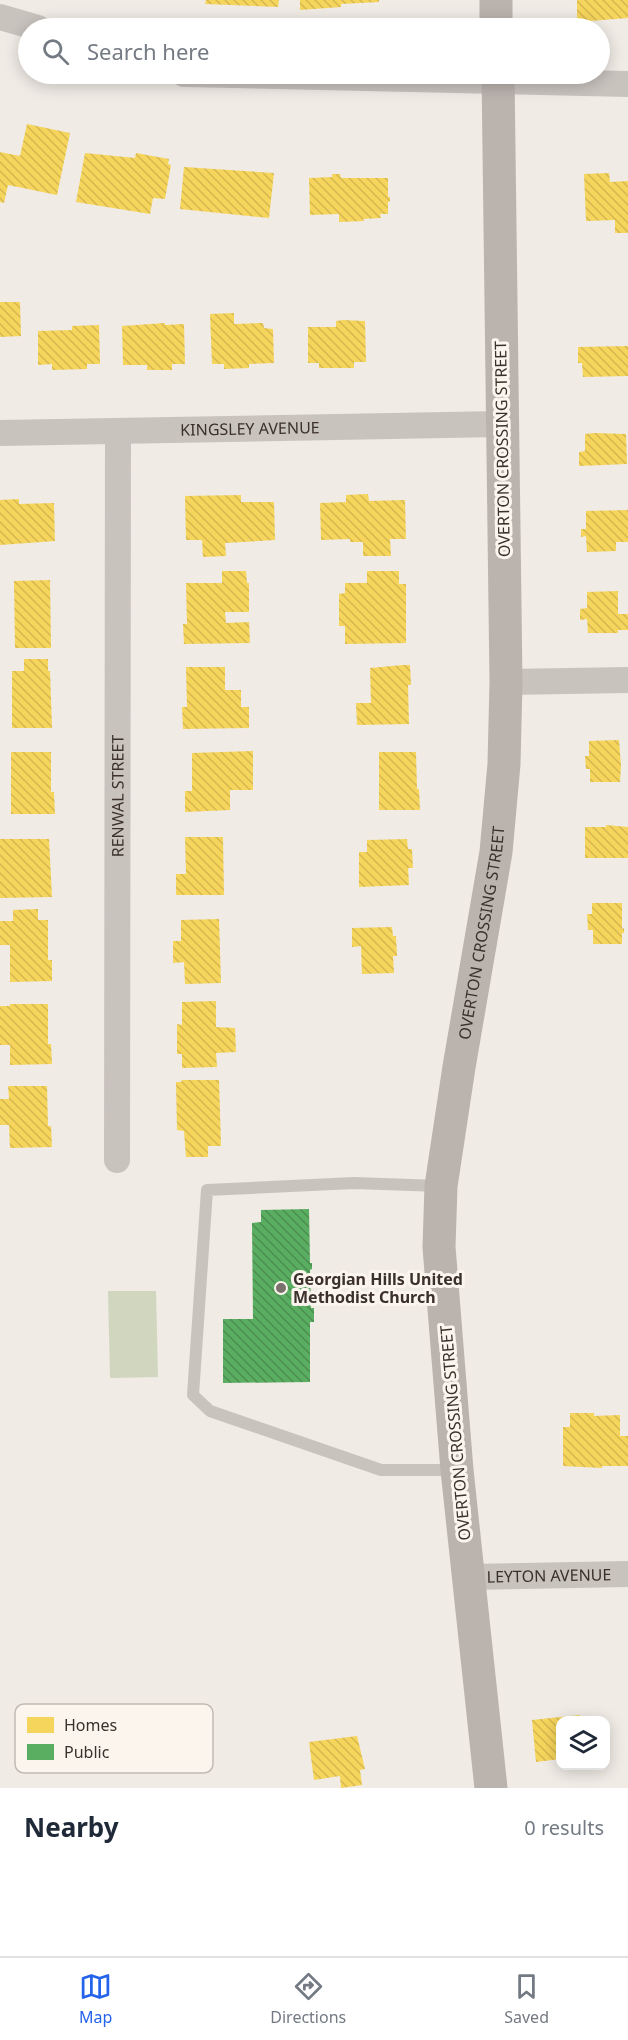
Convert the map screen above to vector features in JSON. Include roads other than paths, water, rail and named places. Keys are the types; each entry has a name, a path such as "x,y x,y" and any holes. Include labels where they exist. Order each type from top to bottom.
{"street":[{"path":"496,0 496,18"},
{"path":"0,16 18,22"},
{"path":"610,83 628,84"},
{"name":"OVERTON CROSSING STREET","path":"491,1788 457,1470 439,1247 441,1186 496,852 504,764 506,682 498,84"},
{"name":"KINGSLEY AVENUE","path":"0,433 501,424"},
{"name":"RENWAL STREET","path":"117,1160 118,432"},
{"path":"506,682 628,680"},
{"name":"LEYTON AVENUE","path":"469,1577 628,1574"}],"lane":[{"path":"441,1186 354,1183 207,1190 193,1395 210,1411 381,1470 457,1470"}],"place":[{"name":"Georgian Hills United Methodist Church","path":"281,1288"}]}
